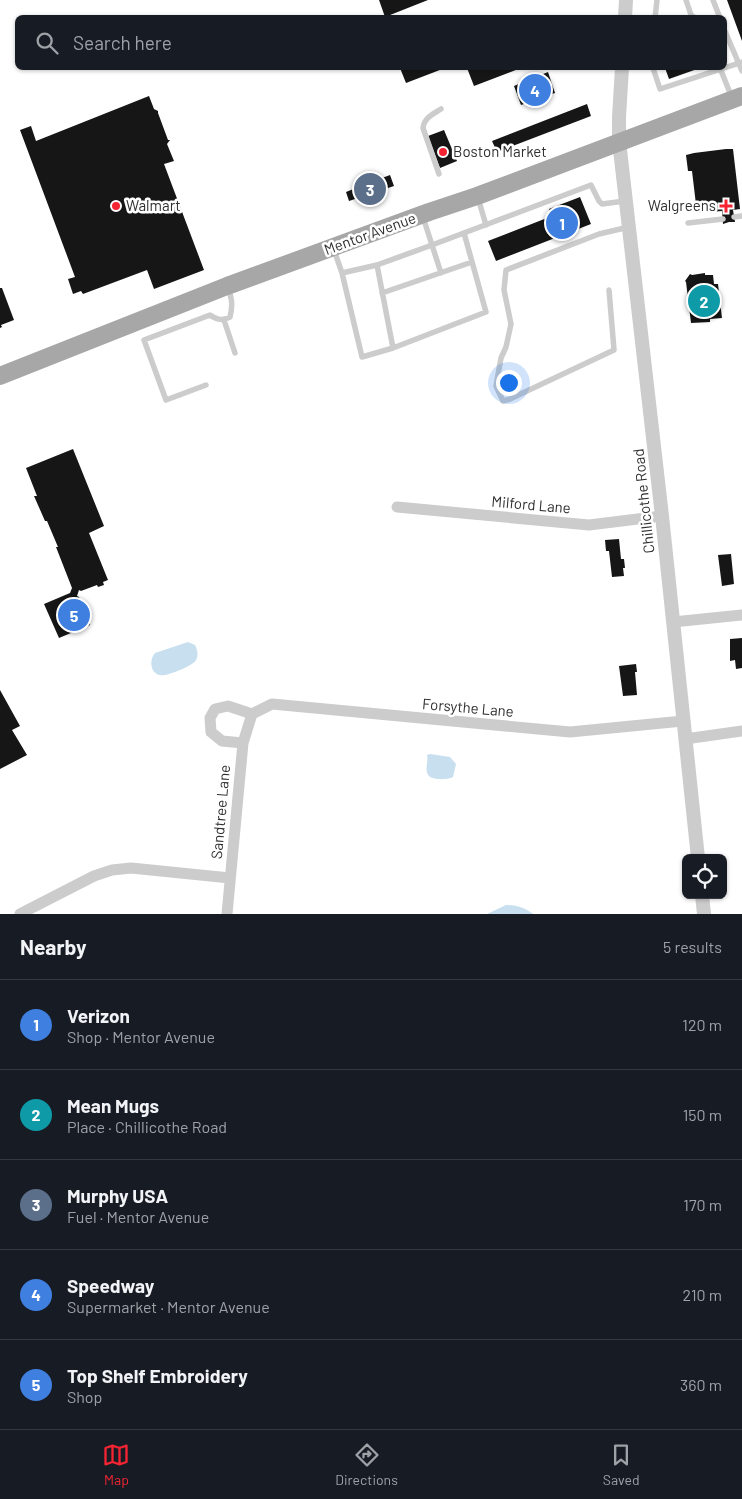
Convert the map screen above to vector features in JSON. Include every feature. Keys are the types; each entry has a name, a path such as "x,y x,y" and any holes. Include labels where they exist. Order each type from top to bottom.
{"main road":[{"name":"Mentor Avenue","path":"0,376 227,286 477,196 737,98"}],"street":[{"path":"625,15 626,0"},
{"name":"Chillicothe Road","path":"622,70 619,116 628,227 674,622 698,854"},
{"name":"Milford Lane","path":"397,507 589,525 662,516"},
{"path":"674,622 742,615"},
{"name":"Forsythe Lane","path":"252,714 272,704 570,732 683,721"},
{"path":"243,743 222,741 211,732 210,718 215,709 228,706 252,714"},
{"name":"Sandtree Lane","path":"227,914 243,743 252,714"},
{"path":"685,739 742,731"},
{"path":"20,914 94,876 112,870 131,868 230,878"},
{"path":"702,899 704,914"}],"lane":[{"path":"655,15 657,0"},
{"path":"686,0 692,15"},
{"path":"713,0 719,15"},
{"path":"727,35 741,63 742,71"},
{"path":"727,66 741,63"},
{"path":"654,70 660,89 715,70"},
{"path":"722,70 737,98"},
{"path":"440,109 423,124 440,174"},
{"path":"342,273 376,265 432,245 591,184 602,204 626,201"},
{"path":"477,196 486,225"},
{"path":"422,215 441,273"},
{"path":"734,217 742,216"},
{"path":"688,223 722,219"},
{"path":"609,290 614,350 503,401 496,386 500,358 506,347 511,324 504,290 506,270 599,234 628,227"},
{"path":"334,248 342,273 362,357 393,348 486,312 464,233"},
{"path":"382,293 472,262"},
{"path":"376,265 393,348"},
{"path":"206,385 166,400 144,340 210,315 218,320 230,317 233,307 227,286"},
{"path":"224,320 236,353"}],"water":[{"path":"188,642 195,645 196,648 197,656 194,662 167,675 156,674 151,664 155,653"},
{"path":"427,755 450,757 456,764 453,777 436,779 430,777 427,769"},
{"path":"506,905 521,907 533,914 487,914"}],"building":[{"path":"379,0 428,0 390,15 384,15"},
{"path":"727,0 742,0 742,41"},
{"path":"401,70 440,70 406,83"},
{"path":"468,70 516,70 474,86"},
{"path":"666,70 694,70 669,79"},
{"path":"548,72 555,93 521,105 514,86"},
{"path":"149,96 154,109 158,111 168,140 170,140 167,144 174,161 164,164 204,270 154,289 147,270 83,294 81,291 73,294 68,279 75,277 20,130 31,126 36,141"},
{"path":"587,104 591,116 497,152 492,141"},
{"path":"444,130 457,161 440,168 428,136"},
{"name":"Walgreens","path":"733,149 740,209 733,210 735,222 723,224 722,211 697,213 692,171 688,171 686,155"},
{"path":"390,175 394,186 349,201 346,192 366,184 364,178 367,177 369,183"},
{"path":"580,197 591,224 496,261 488,241 552,216 549,209"},
{"path":"705,273 705,275 713,275 714,284 718,284 722,318 710,319 710,322 691,323 685,281 690,274"},
{"path":"0,288 2,288 14,320 1,325 2,327 0,328"},
{"path":"73,449 104,526 89,533 108,580 103,582 104,585 79,590 77,596 90,625 59,638 44,604 70,593 72,588 56,547 58,547 34,496 37,496 26,468"},
{"path":"619,539 621,559 624,559 624,576 612,577 609,551 606,551 605,540"},
{"path":"731,554 734,584 722,586 718,555"},
{"path":"742,638 742,668 736,669 735,660 730,661 730,639"},
{"path":"636,664 637,695 623,696 619,666"},
{"path":"0,690 20,726 12,730 27,755 0,769"}],"place":[{"name":"Speedway","path":"535,90"},
{"name":"Boston Market","path":"443,152"},
{"name":"Murphy USA","path":"370,189"},
{"name":"Walmart","path":"116,206"},
{"name":"Walgreens","path":"726,206"},
{"name":"Verizon","path":"562,223"},
{"name":"Mean Mugs","path":"704,301"},
{"name":"Top Shelf Embroidery","path":"74,615"}]}
